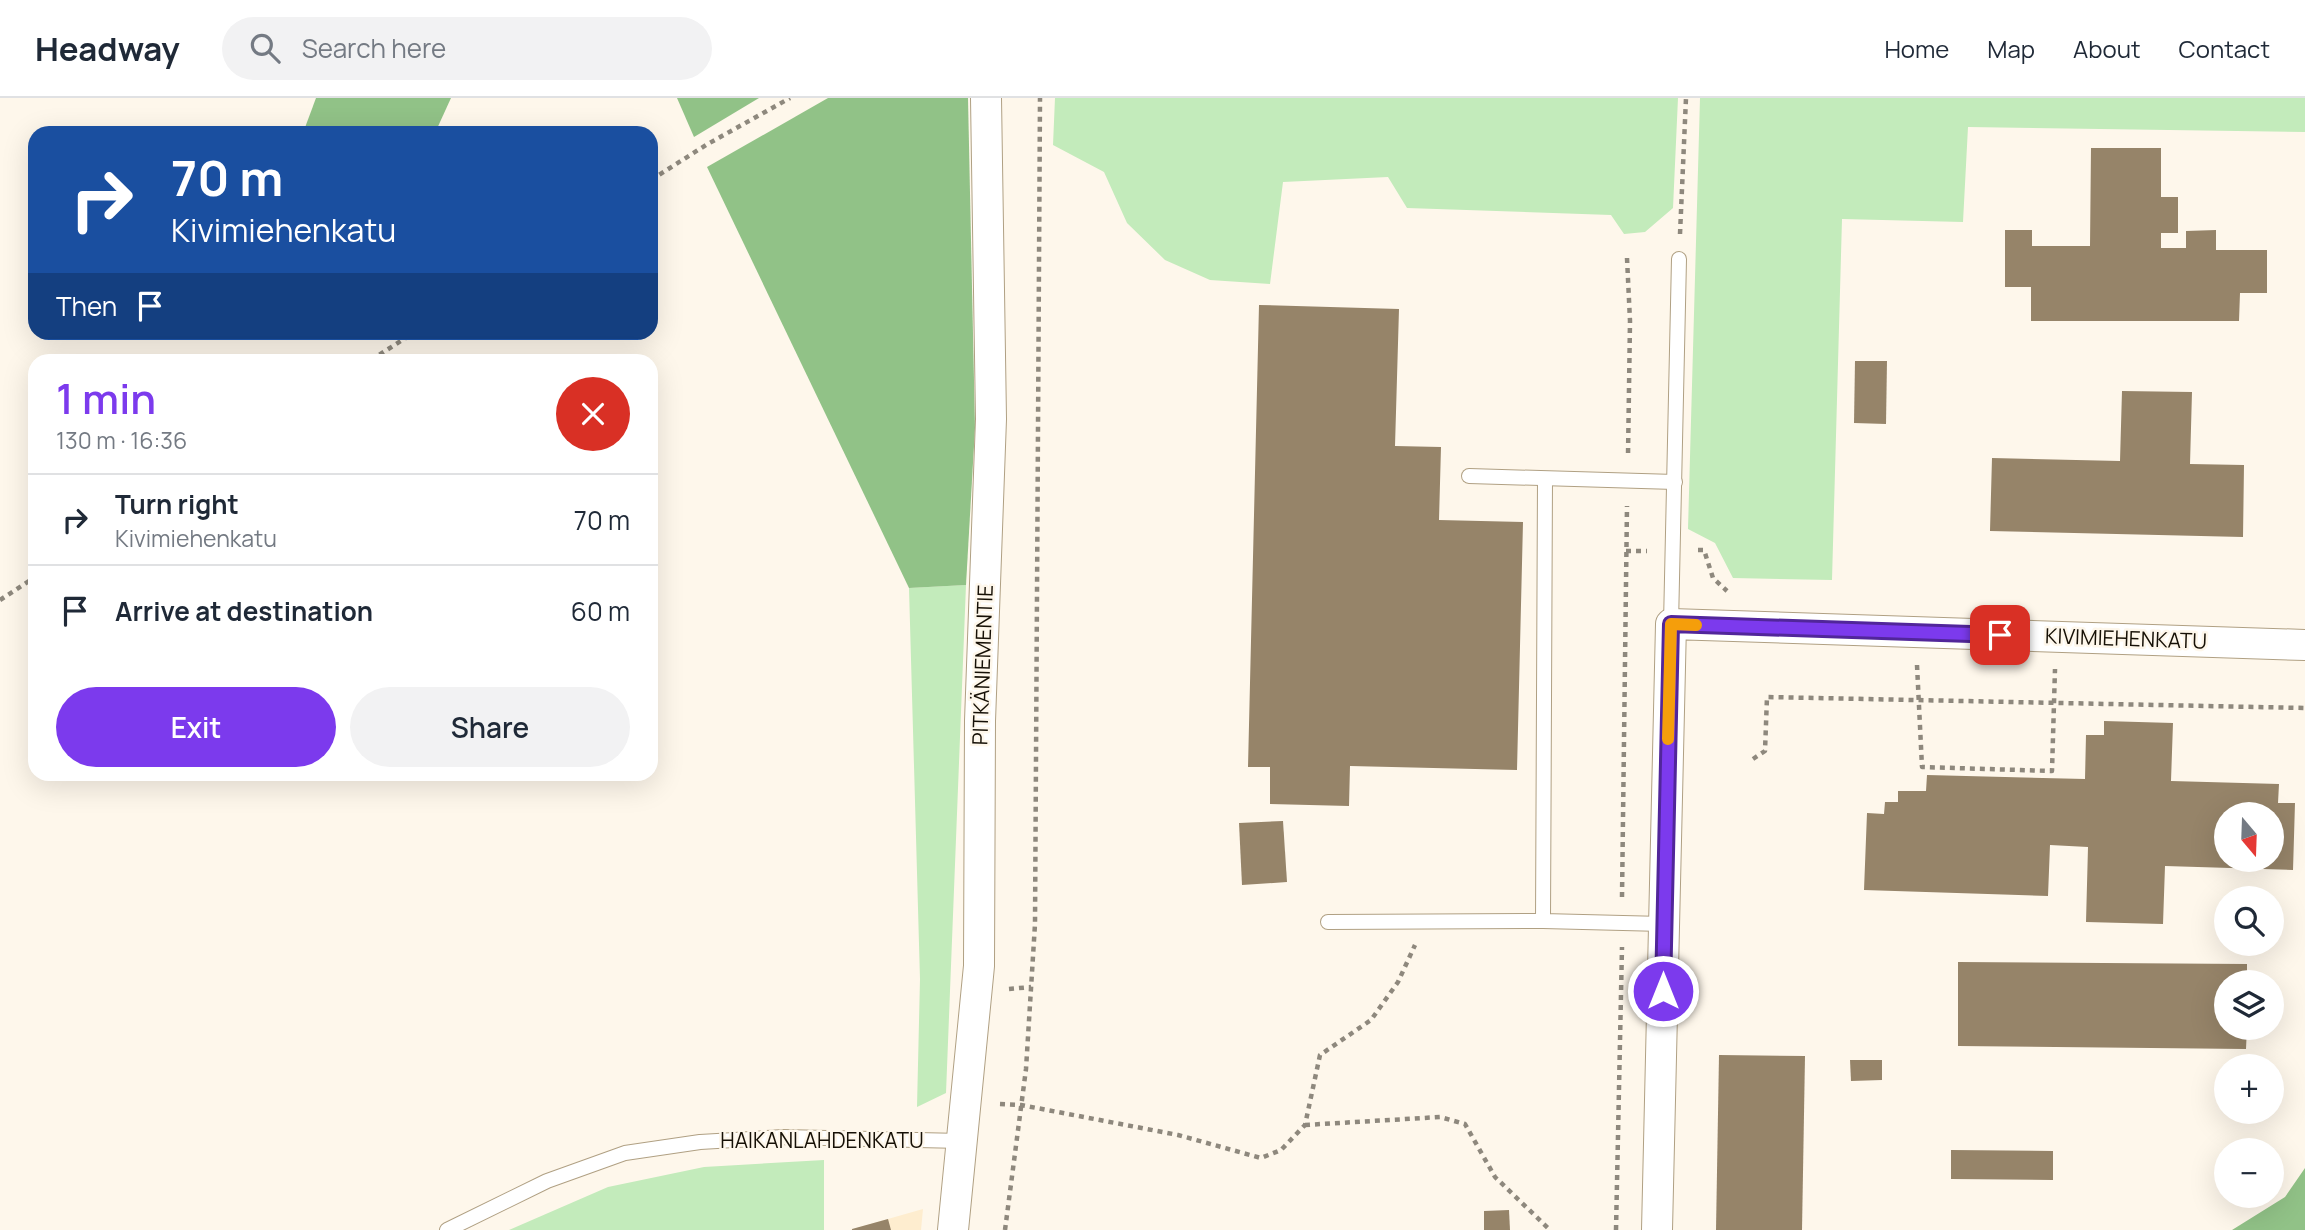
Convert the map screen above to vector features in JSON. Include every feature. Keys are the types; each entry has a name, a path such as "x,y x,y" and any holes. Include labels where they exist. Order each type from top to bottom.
{"street":[{"name":"PITKÄNIEMENTIE","path":"953,1230 979,965 980,721 991,419 986,98"},
{"name":"KIVIMIEHENKATU","path":"1671,624 2305,645"},
{"path":"1657,1230 1671,624"}],"lane":[{"path":"1671,624 1679,259"},
{"path":"1469,476 1675,482"},
{"path":"1543,921 1545,479"},
{"path":"1328,922 1543,921 1663,924"},
{"name":"HAIKANLAHDENKATU","path":"447,1230 547,1181 625,1153 700,1142 783,1137 962,1142"}],"path":[{"path":"658,176 790,98"},
{"path":"1005,1230 1021,1105 1035,924 1040,98"},
{"path":"1679,259 1686,98"},
{"path":"1628,258 1628,470"},
{"path":"380,354 402,340"},
{"path":"1616,1230 1627,497"},
{"path":"0,600 28,582"},
{"path":"1917,632 1916,700 1922,767 2052,771 2056,637"},
{"path":"1753,759 1765,751 1767,697 2305,708"},
{"path":"1021,1105 1178,1135 1261,1158 1281,1150 1305,1125 1320,1055 1371,1020 1398,982 1425,922"},
{"path":"1000,989 1031,987"},
{"path":"1305,1125 1440,1117 1465,1124 1495,1177 1550,1230"}],"shaded area":[{"path":"923,1209 921,1230 850,1230 888,1219"}],"green space":[{"path":"316,98 451,98 438,126 306,126"},
{"path":"677,98 759,98 694,137"},
{"path":"828,98 968,98 975,428 966,585 909,588 707,167"},
{"path":"1055,98 1678,98 1673,208 1645,232 1624,234 1611,215 1407,208 1388,177 1283,182 1270,284 1210,280 1165,260 1127,223 1104,172 1053,145"},
{"path":"1700,98 2305,98 2305,132 1968,127 1963,222 1842,219 1832,580 1733,578 1715,543 1688,529"},
{"path":"966,585 946,1093 917,1107 920,979 909,588"},
{"path":"824,1160 824,1230 509,1230 608,1187 704,1167"},
{"path":"2305,1168 2305,1230 2232,1230 2267,1208 2284,1208 2285,1197"}],"building":[{"path":"2091,148 2161,148 2161,197 2178,197 2178,233 2161,233 2161,248 2186,248 2186,231 2216,230 2216,250 2267,250 2267,293 2240,293 2239,321 2031,321 2031,287 2005,287 2005,230 2032,230 2032,246 2090,246"},
{"path":"1259,305 1399,309 1395,446 1441,447 1439,520 1523,522 1517,770 1350,766 1349,806 1270,804 1270,767 1248,767"},
{"path":"1855,361 1887,361 1886,424 1854,423"},
{"path":"2122,391 2192,392 2190,464 2244,465 2243,537 1990,531 1992,458 2120,461"},
{"path":"2104,721 2173,723 2171,781 2279,784 2278,802 2214,802 2214,868 2165,866 2163,924 2086,922 2088,847 2050,845 2048,896 1864,890 1867,813 1884,814 1885,802 1898,802 1898,791 1926,791 1927,775 2085,779 2086,735 2104,735"},
{"path":"2284,803 2295,803 2293,870 2284,870"},
{"path":"1283,821 1287,882 1242,885 1239,823"},
{"path":"1958,962 2247,964 2247,970 2214,970 2214,1040 2246,1040 2246,1049 1958,1046"},
{"path":"1719,1055 1805,1056 1802,1230 1716,1230"},
{"path":"1850,1060 1882,1060 1882,1080 1851,1081"},
{"path":"1951,1150 2053,1151 2053,1180 1951,1179"},
{"path":"1509,1210 1510,1230 1484,1230 1484,1211"},
{"path":"888,1219 891,1230 852,1230 852,1229"}],"slow traffic":[{"path":"1668,739 1671,624 1696,625"}],"route":[{"path":"1663,991 1671,624 2000,635"}]}
